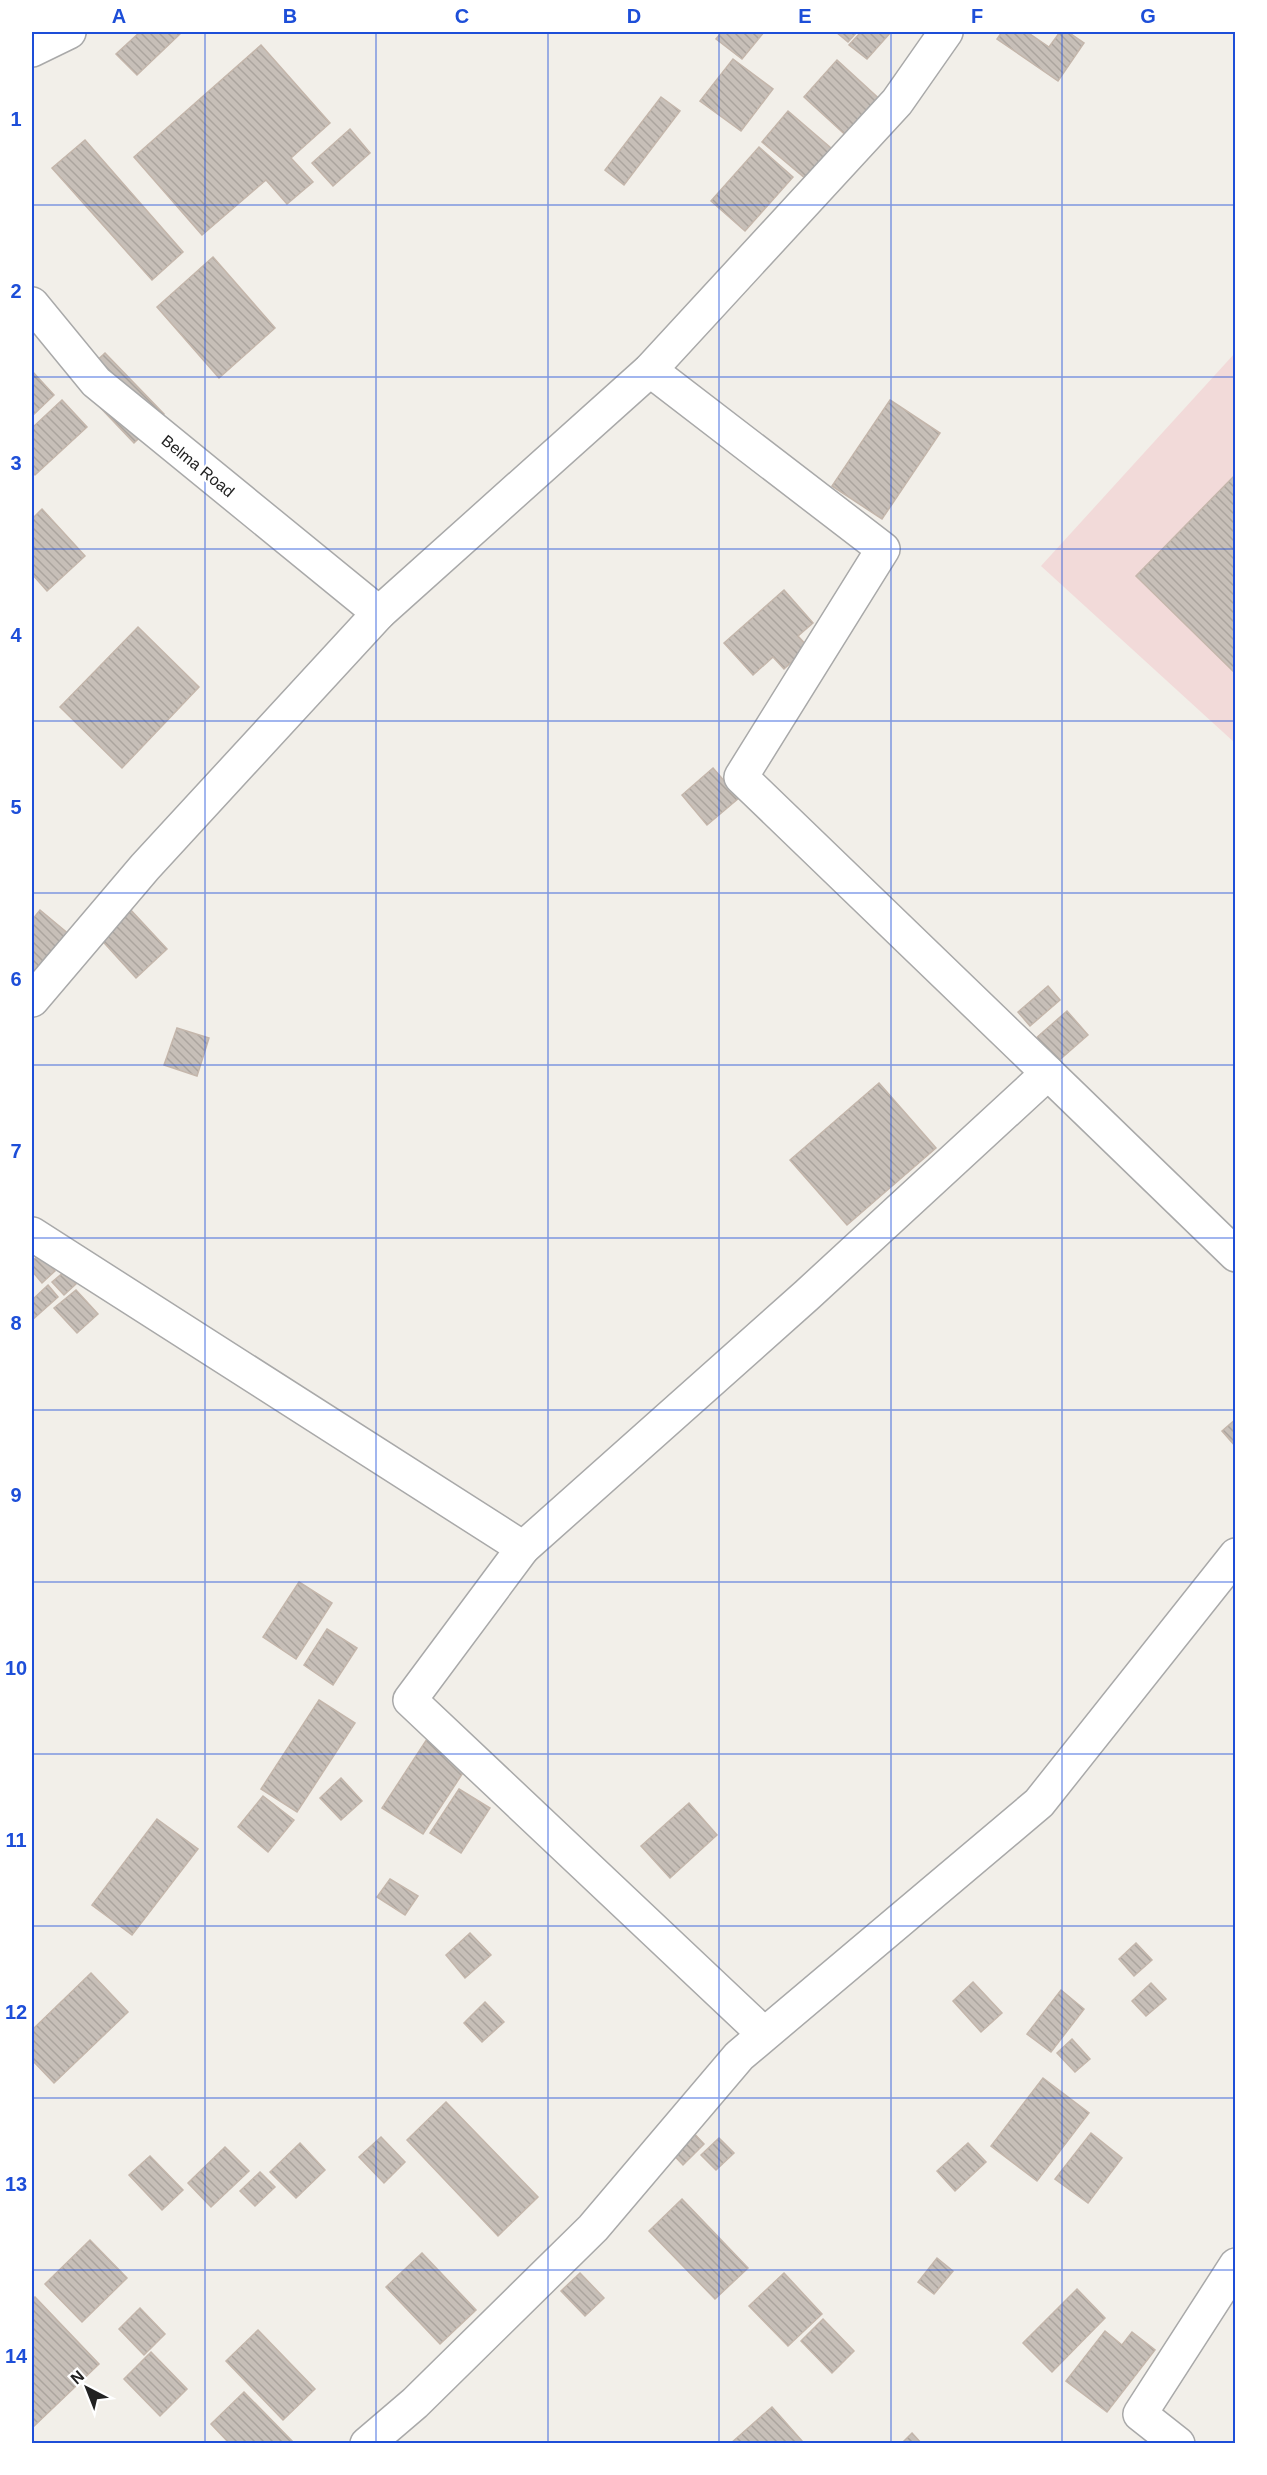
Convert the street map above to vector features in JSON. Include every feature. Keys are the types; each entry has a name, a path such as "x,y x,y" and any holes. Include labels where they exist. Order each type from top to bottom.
{"street":[{"path":"32,50 69,32"},
{"path":"32,1000 145,867 379,613 650,370 897,102 946,32"},
{"name":"Belma Road","path":"32,304 96,382 379,613"},
{"path":"650,370 884,549 741,777 1236,1255"},
{"path":"764,2034 410,1700 522,1548 807,1294 1048,1073"},
{"path":"32,1234 522,1548"},
{"path":"368,2443 416,2403 593,2228 739,2056 1039,1803 1236,1555"},
{"path":"1178,2444 1140,2415 1236,2265"}],"shaded area":[{"path":"1235,353 1235,743 1041,566"}],"building":[{"path":"140,32 182,32 137,75 116,54"},
{"path":"722,32 764,32 742,59 716,39"},
{"path":"836,32 857,32 848,42"},
{"path":"861,32 891,32 867,59 849,45"},
{"path":"1002,32 1027,32 1049,47 1060,32 1068,32 1084,43 1058,81 997,39"},
{"path":"261,45 330,123 291,158 313,182 287,204 266,180 202,235 134,157"},
{"path":"733,59 773,89 741,131 700,101"},
{"path":"837,60 885,104 852,141 804,97"},
{"path":"661,97 680,111 624,185 605,170"},
{"path":"788,111 845,160 819,190 762,142"},
{"path":"350,129 370,153 333,186 312,163"},
{"path":"85,140 183,252 152,280 52,168"},
{"path":"759,147 793,177 745,231 711,201"},
{"path":"213,257 275,328 219,378 157,307"},
{"path":"105,353 164,414 134,443 75,381"},
{"path":"32,371 54,395 32,416"},
{"path":"62,400 87,427 35,475 32,471 32,428"},
{"path":"890,400 940,433 882,519 832,486"},
{"path":"1236,474 1236,674 1136,576"},
{"path":"42,509 85,556 47,591 32,574 32,519"},
{"path":"784,590 813,623 798,636 808,647 784,669 773,657 753,675 724,643"},
{"path":"138,627 199,687 122,768 60,707"},
{"path":"713,768 739,798 707,825 682,795"},
{"path":"128,907 167,949 136,978 97,935"},
{"path":"40,910 82,945 48,985 32,972 32,920"},
{"path":"1048,986 1060,1000 1030,1026 1018,1012"},
{"path":"1067,1011 1088,1035 1056,1063 1035,1039"},
{"path":"177,1028 209,1038 197,1076 164,1065"},
{"path":"879,1083 936,1148 847,1225 790,1160"},
{"path":"40,1254 55,1271 42,1283 32,1271 32,1261"},
{"path":"65,1271 76,1284 64,1295 52,1282"},
{"path":"48,1285 58,1297 32,1320 32,1300"},
{"path":"76,1290 98,1314 77,1333 54,1308"},
{"path":"1236,1419 1236,1447 1222,1431"},
{"path":"299,1582 332,1603 296,1659 263,1637"},
{"path":"327,1629 357,1648 333,1685 304,1665"},
{"path":"319,1700 355,1723 297,1812 261,1789"},
{"path":"429,1736 470,1762 423,1834 382,1808"},
{"path":"341,1778 362,1801 341,1820 320,1798"},
{"path":"459,1789 490,1808 461,1853 430,1833"},
{"path":"263,1796 294,1820 268,1852 238,1827"},
{"path":"689,1803 717,1835 670,1878 641,1846"},
{"path":"157,1819 198,1849 132,1935 92,1905"},
{"path":"390,1879 418,1896 405,1915 377,1897"},
{"path":"470,1933 491,1955 465,1978 446,1955"},
{"path":"1136,1943 1152,1960 1134,1976 1119,1959"},
{"path":"91,1973 128,2012 54,2083 32,2060 32,2030"},
{"path":"973,1982 1002,2013 981,2032 953,2001"},
{"path":"1151,1983 1166,1999 1146,2016 1132,2001"},
{"path":"1061,1990 1084,2009 1051,2052 1027,2034"},
{"path":"485,2002 504,2022 482,2042 464,2023"},
{"path":"1072,2039 1090,2059 1075,2072 1057,2053"},
{"path":"1043,2078 1089,2113 1037,2181 991,2146"},
{"path":"446,2102 538,2197 498,2236 407,2140"},
{"path":"687,2126 704,2144 683,2165 666,2147"},
{"path":"1091,2133 1122,2158 1088,2203 1055,2179"},
{"path":"381,2137 405,2162 384,2183 359,2157"},
{"path":"719,2138 734,2153 716,2170 701,2155"},
{"path":"300,2143 325,2170 296,2198 270,2172"},
{"path":"968,2143 986,2162 955,2191 937,2171"},
{"path":"225,2147 249,2171 211,2207 188,2183"},
{"path":"150,2156 183,2190 162,2210 129,2175"},
{"path":"260,2172 275,2187 255,2206 240,2191"},
{"path":"682,2199 748,2268 715,2299 649,2231"},
{"path":"90,2240 127,2278 82,2322 45,2284"},
{"path":"422,2253 476,2310 440,2344 386,2287"},
{"path":"937,2258 953,2271 934,2294 918,2282"},
{"path":"580,2273 604,2298 585,2316 561,2291"},
{"path":"784,2273 822,2314 788,2346 749,2306"},
{"path":"1077,2289 1105,2318 1052,2372 1023,2343"},
{"path":"35,2297 99,2364 32,2428 32,2301"},
{"path":"140,2308 165,2334 144,2355 119,2329"},
{"path":"823,2319 854,2351 832,2373 801,2341"},
{"path":"258,2330 315,2389 283,2420 226,2361"},
{"path":"1105,2331 1122,2345 1132,2332 1155,2350 1107,2412 1066,2381"},
{"path":"151,2352 187,2389 160,2416 124,2379"},
{"path":"244,2392 295,2444 230,2444 211,2424"},
{"path":"772,2407 802,2441 799,2444 730,2444"},
{"path":"912,2433 922,2444 901,2444"}]}
